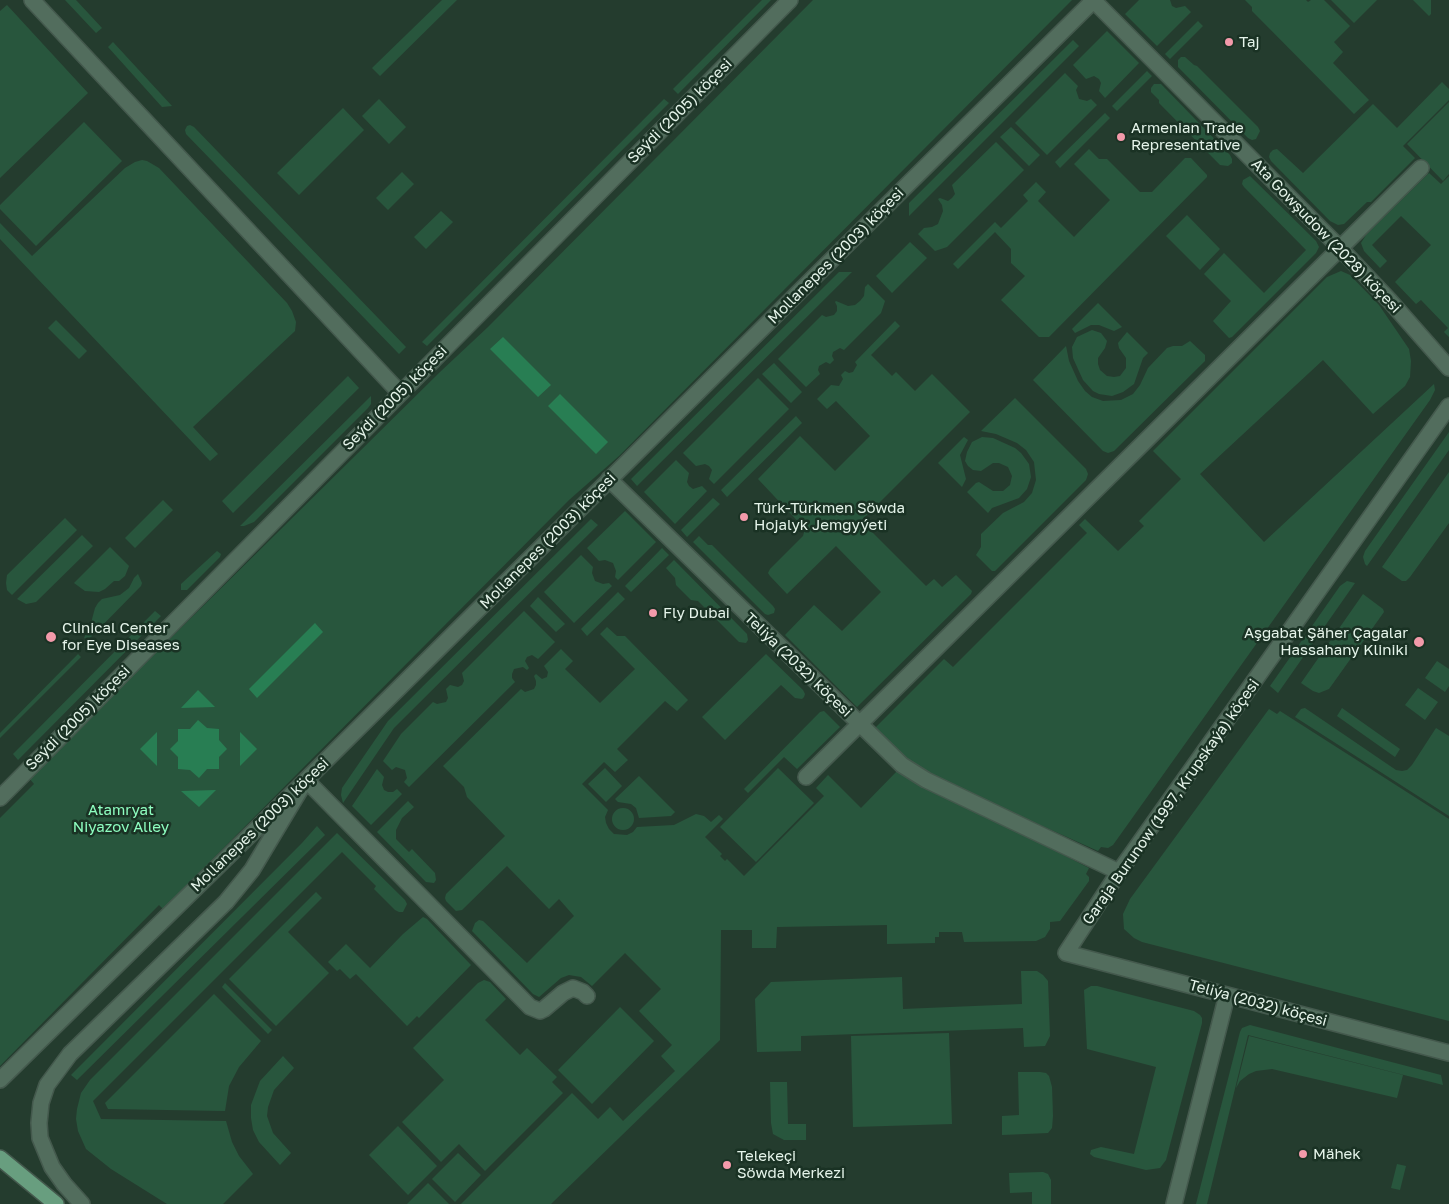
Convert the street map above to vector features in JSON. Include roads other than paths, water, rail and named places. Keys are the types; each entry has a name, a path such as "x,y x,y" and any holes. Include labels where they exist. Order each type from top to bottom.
{"main road":[{"path":"0,1158 56,1204"}],"street":[{"path":"32,0 400,393"},
{"name":"Seýdi (2005) köçesi","path":"0,798 790,0"},
{"name":"Ata Gowşudow (2028) köçesi","path":"1094,0 1340,248 1449,368"},
{"name":"Mollanepes (2003) köçesi","path":"0,1080 610,480 1094,0"},
{"path":"806,776 1421,168"},
{"name":"Garaja Burunow (1997, Krupskaýa) köçesi","path":"1066,953 1120,872 1449,406"},
{"name":"Teliýa (2032) köçesi","path":"610,480 894,758 912,772 1120,872"},
{"path":"82,1204 64,1184 52,1166 40,1138 41,1103 47,1084 70,1054 226,902 252,870 306,780 530,1007 540,1011 563,993 574,988 587,996"},
{"name":"Teliýa (2032) köçesi","path":"1066,953 1449,1053"},
{"path":"1174,1204 1227,995"}],"place":[{"name":"Taj","path":"1229,42"},
{"name":"Armenian Trade Representative","path":"1121,137"},
{"name":"Türk-Türkmen Söwda Hojalyk Jemgyýeti","path":"744,517"},
{"name":"Fly Dubai","path":"653,613"},
{"name":"Clinical Center for Eye Diseases","path":"51,637"},
{"name":"Aşgabat Şäher Çagalar Hassahany Kliniki","path":"1419,642"},
{"name":"Mähek","path":"1303,1154"},
{"name":"Telekeçi Söwda Merkezi","path":"727,1165"}],"park label":[{"name":"Atamryat Niyazov Alley","path":"121,818"}]}
